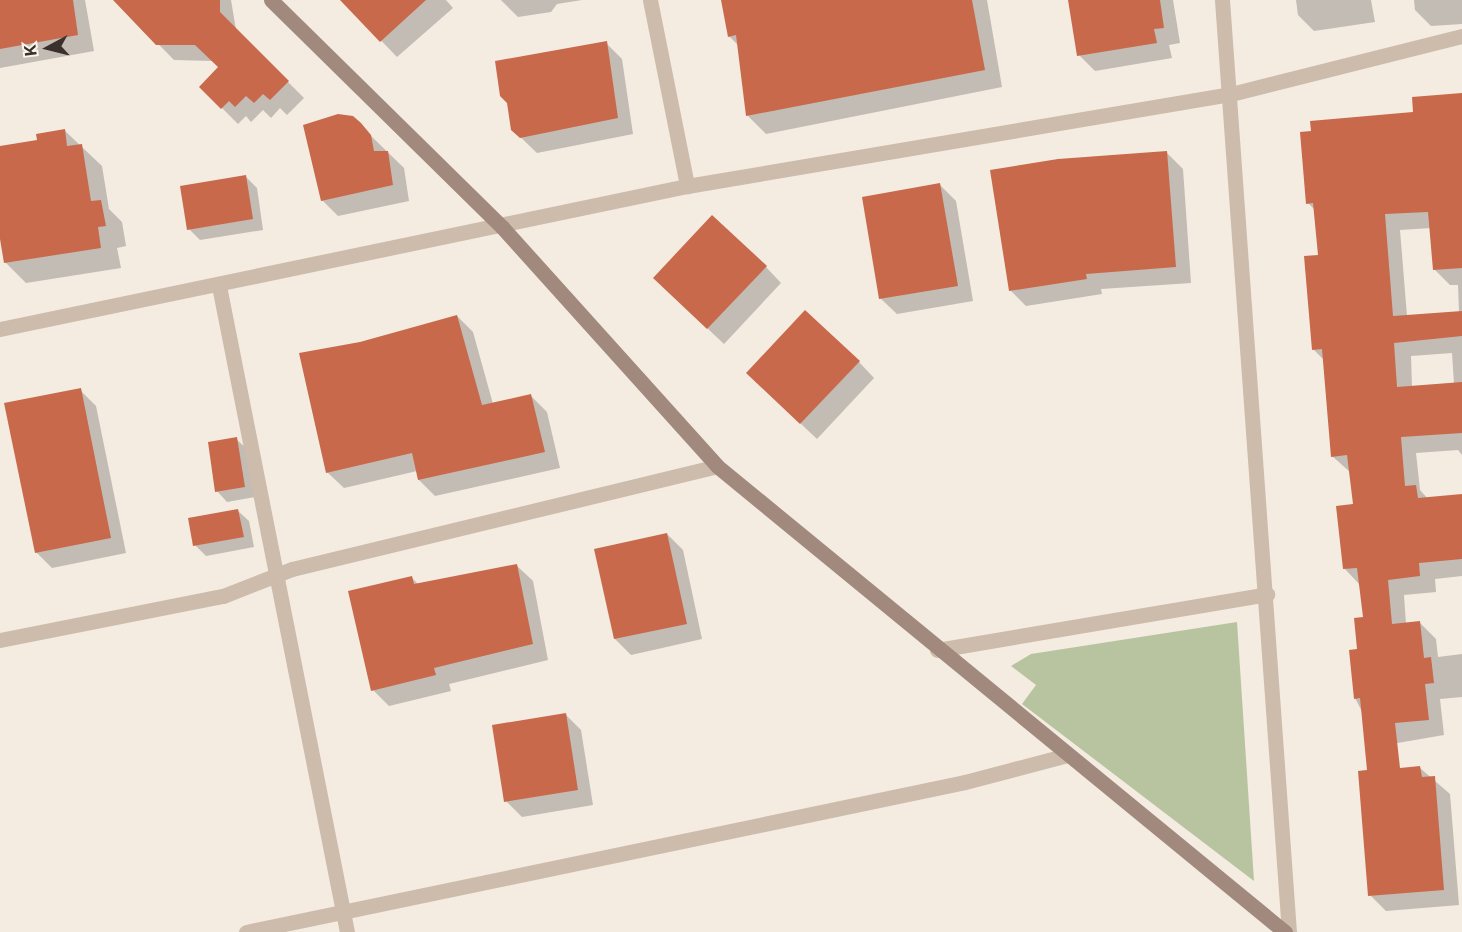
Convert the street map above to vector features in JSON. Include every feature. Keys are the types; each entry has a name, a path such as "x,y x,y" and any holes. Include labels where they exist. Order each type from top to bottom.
{"street":[{"path":"271,0 502,227 717,466 937,650 1287,932"},
{"path":"650,0 687,186"},
{"path":"1222,0 1231,94 1267,594 1287,932"},
{"path":"0,329 219,286 687,186 1231,94 1462,36"},
{"path":"219,286 274,576 347,932"},
{"path":"0,640 223,596 274,576 717,466"},
{"path":"937,650 1267,594"},
{"path":"246,932 965,782 1067,755"}],"green space":[{"path":"1237,622 1254,881 1022,704 1036,685 1011,666 1031,654"}],"building":[{"path":"0,0 73,0 78,35 0,49"},
{"path":"113,0 220,0 220,12 289,81 270,100 263,94 254,103 246,96 235,107 229,101 221,109 199,87 218,67 195,45 156,45"},
{"path":"340,0 426,0 380,42"},
{"path":"721,0 972,0 985,70 746,116 736,35 728,37"},
{"path":"1068,0 1160,0 1164,28 1154,29 1157,43 1077,56"},
{"path":"607,41 618,118 520,138 511,130 507,103 500,96 495,61"},
{"path":"1462,93 1462,268 1433,270 1428,212 1385,214 1393,316 1462,311 1462,336 1394,343 1397,387 1462,382 1462,433 1401,437 1405,486 1416,485 1418,498 1462,494 1462,559 1419,563 1420,576 1388,580 1392,624 1420,621 1424,658 1431,657 1434,683 1425,684 1429,720 1395,723 1400,768 1420,766 1422,777 1435,776 1444,890 1368,896 1358,771 1367,770 1360,698 1354,699 1349,650 1357,649 1354,618 1363,617 1357,568 1343,569 1336,506 1353,504 1347,455 1331,457 1322,349 1312,350 1304,256 1318,255 1313,203 1306,204 1300,132 1311,131 1310,121 1413,112 1412,97"},
{"path":"338,114 353,116 361,123 371,135 374,151 388,151 393,185 321,201 303,125"},
{"path":"65,129 67,146 82,144 91,201 101,200 106,226 98,227 101,248 4,263 0,239 0,146 37,140 36,134"},
{"path":"1167,151 1176,267 1086,274 1087,279 1009,291 990,170 1058,159"},
{"path":"246,175 253,219 187,230 180,186"},
{"path":"940,183 958,286 879,299 862,197"},
{"path":"712,215 767,266 707,329 653,278"},
{"path":"805,310 860,361 800,424 746,373"},
{"path":"457,315 482,405 531,394 545,452 418,480 412,453 326,473 299,353 360,342"},
{"path":"81,388 111,538 35,553 4,403"},
{"path":"237,437 245,487 215,492 208,442"},
{"path":"238,509 244,537 193,546 188,518"},
{"path":"667,533 687,624 614,639 594,549"},
{"path":"517,564 533,644 434,668 436,675 371,691 348,591 412,576 414,584"},
{"path":"566,713 578,790 504,802 492,725"}]}
